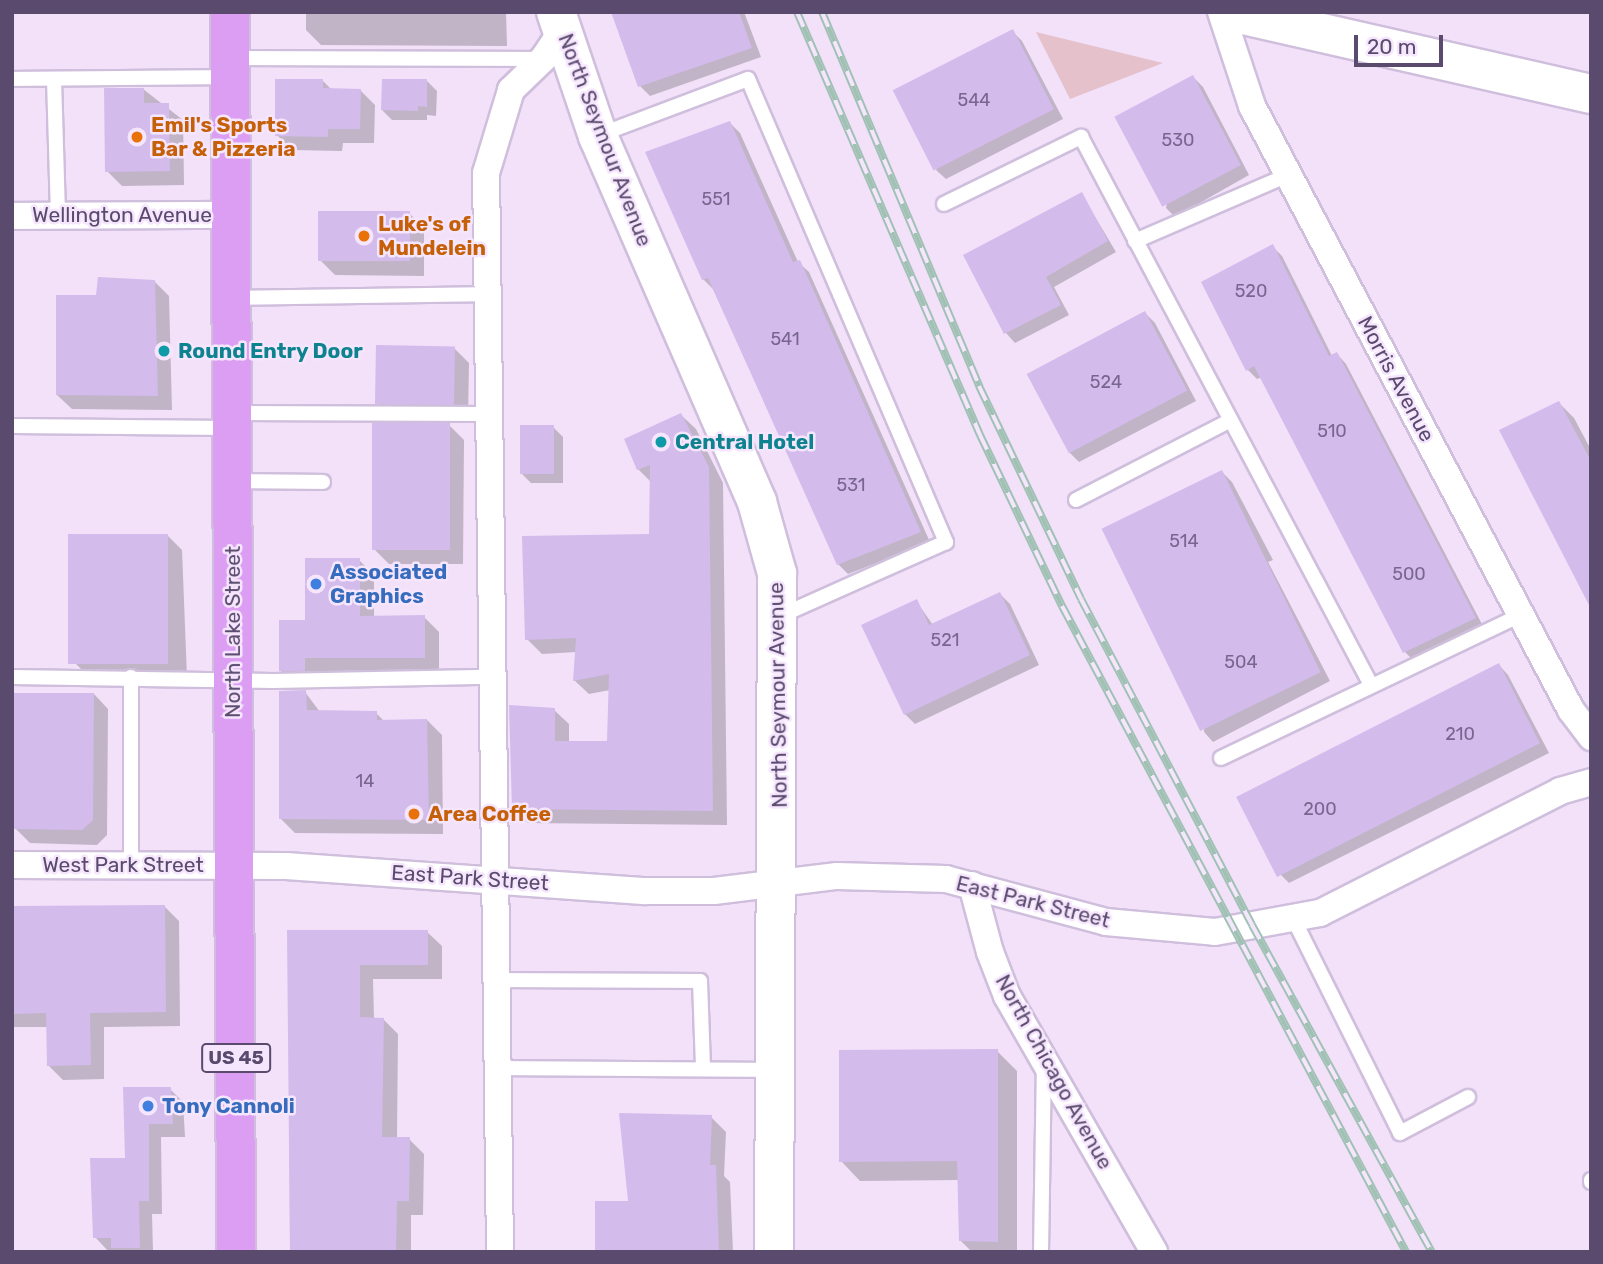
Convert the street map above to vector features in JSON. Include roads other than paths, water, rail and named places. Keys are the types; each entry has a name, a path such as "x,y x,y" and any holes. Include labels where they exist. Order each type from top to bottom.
{"main road":[{"name":"North Lake Street","path":"230,12 236,1252"}],"street":[{"name":"Morris Avenue","path":"1221,12 1252,106 1521,615 1591,737"},
{"path":"1230,12 1591,94"},
{"path":"500,1252 493,879 486,173 511,90 553,34"},
{"name":"North Seymour Avenue","path":"553,34 757,502 777,573 779,816 774,884 774,1252"},
{"name":"Wellington Avenue","path":"12,216 231,215"},
{"name":"East Park Street","path":"235,864 646,891 714,891 837,877 946,879 1106,922 1215,932 1320,913 1560,791 1591,782"},
{"name":"West Park Street","path":"12,865 235,864"},
{"name":"North Chicago Avenue","path":"972,885 990,952 1007,996 1154,1252"}],"lane":[{"path":"12,79 54,79 230,68 553,34"},
{"path":"54,79 58,216"},
{"path":"598,136 748,79 946,542 778,617"},
{"path":"944,204 1081,136 1229,421 1371,685"},
{"path":"1135,242 1288,175"},
{"path":"232,298 488,294"},
{"path":"12,426 489,414"},
{"path":"1076,500 1229,421"},
{"path":"233,481 323,482"},
{"path":"1220,758 1521,615"},
{"path":"12,677 233,680 491,677"},
{"path":"131,677 131,865"},
{"path":"1293,918 1400,1133 1468,1097"},
{"path":"495,980 700,981 703,1069"},
{"path":"1041,1252 1044,1059"},
{"path":"496,1068 776,1070"}],"railway":[{"path":"797,12 980,435 1062,606 1406,1252"},
{"path":"822,12 979,386 1081,599 1252,925 1432,1252"}],"place":[{"name":"Emil's Sports Bar & Pizzeria","path":"137,137"},
{"name":"Luke's of Mundelein","path":"364,236"},
{"name":"Round Entry Door","path":"164,351"},
{"name":"Central Hotel","path":"661,442"},
{"name":"Associated Graphics","path":"316,584"},
{"name":"Area Coffee","path":"414,814"},
{"name":"Tony Cannoli","path":"148,1106"}]}
